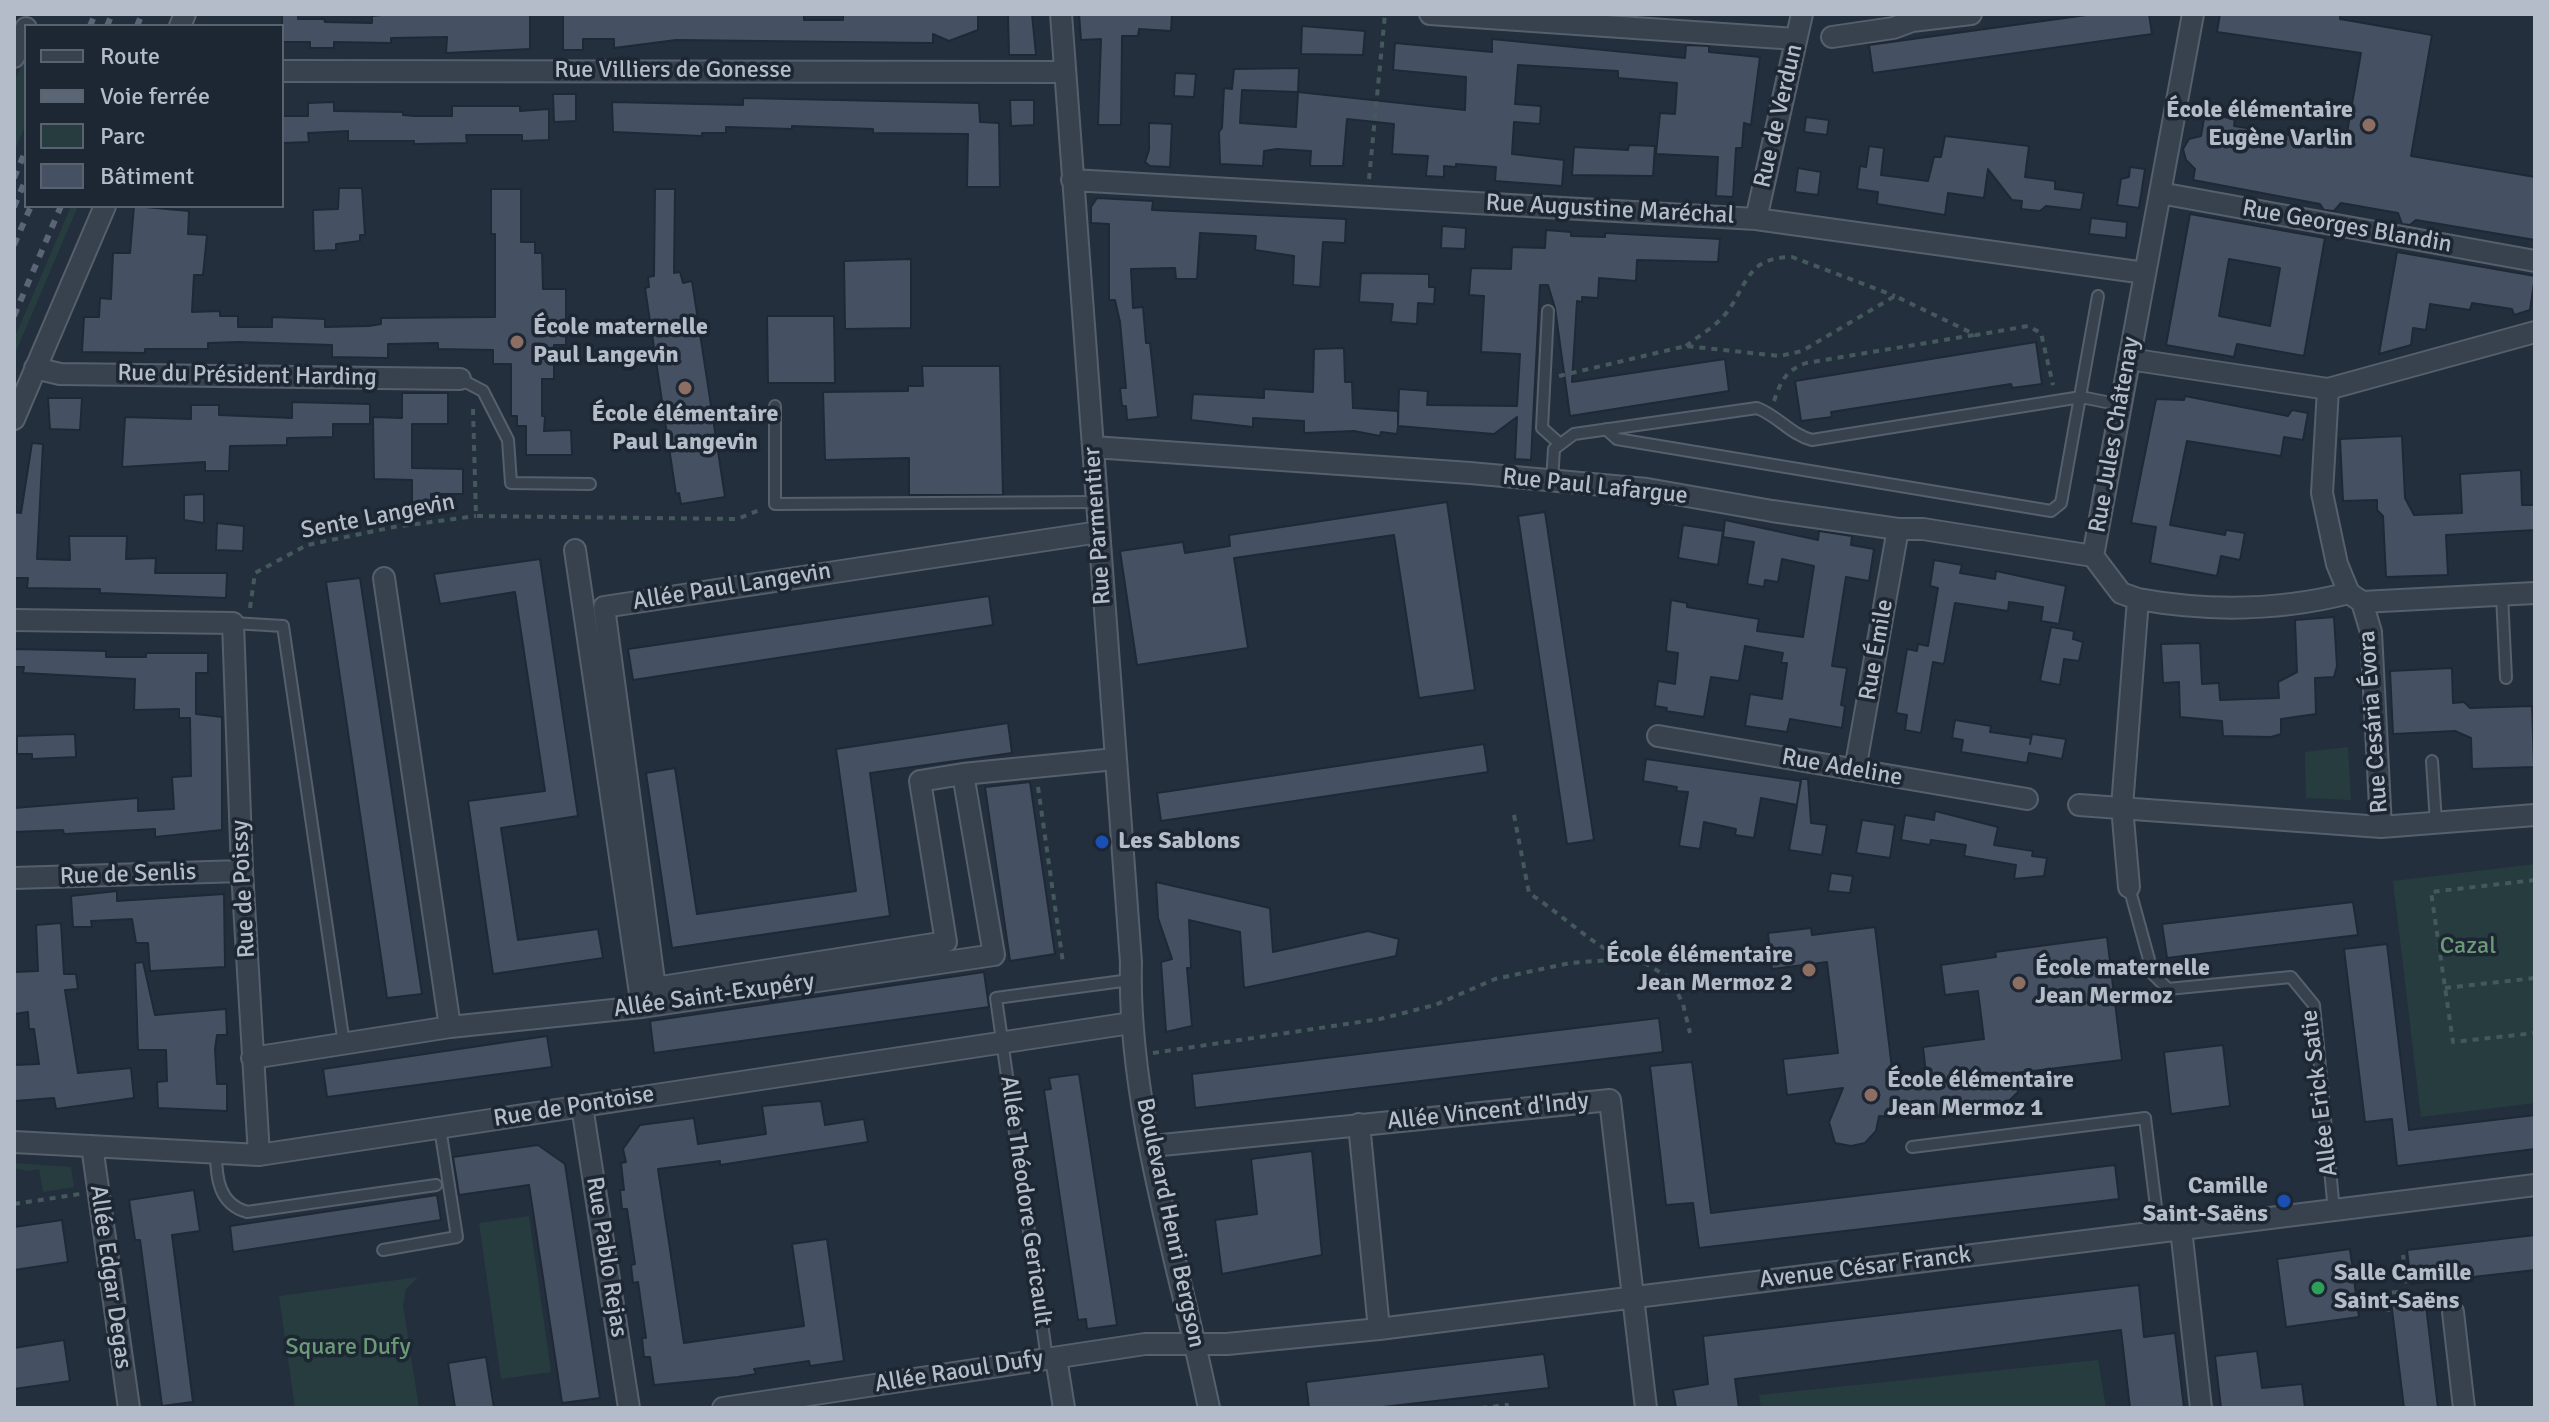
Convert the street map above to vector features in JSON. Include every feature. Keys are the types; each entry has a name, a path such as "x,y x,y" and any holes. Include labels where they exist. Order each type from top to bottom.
{"street":[{"name":"Rue Parmentier","path":"1061,14 1133,1039"},
{"path":"1430,14 1796,39"},
{"name":"Rue de Verdun","path":"1756,219 1802,14"},
{"path":"1832,37 1893,28 1911,17 1971,14"},
{"name":"Rue Jules Châtenay","path":"2138,599 2121,593 2093,556 2193,14"},
{"path":"14,57 24,32"},
{"name":"Rue Villiers de Gonesse","path":"284,71 1065,72"},
{"name":"Rue Augustine Maréchal","path":"1072,180 1756,219 2145,273"},
{"name":"Rue Georges Blandin","path":"2160,193 2535,261"},
{"path":"14,419 104,208"},
{"path":"2129,359 2328,389 2535,332"},
{"name":"Rue du Président Harding","path":"35,368 60,374 460,379"},
{"name":"Rue Cesária Évora","path":"2328,389 2322,493 2337,564 2371,632 2381,827"},
{"name":"Rue Paul Lafargue","path":"1093,447 1647,489 2093,556"},
{"name":"Rue Émile","path":"1855,770 1898,529"},
{"name":"Allée Paul Langevin","path":"655,988 604,607 1099,532"},
{"path":"575,550 642,1007"},
{"path":"384,578 450,1027"},
{"path":"2129,887 2122,807 2138,599 2183,607 2241,610 2356,597 2535,593"},
{"path":"14,620 233,623"},
{"name":"Rue de Poissy","path":"233,623 242,871 259,1155"},
{"name":"Rue Adeline","path":"1658,736 2027,799"},
{"name":"Allée Saint-Exupéry","path":"655,988 946,942 920,781 1115,759"},
{"name":"Allée Saint-Exupéry","path":"252,1058 450,1027 642,1007 994,955 963,774"},
{"path":"2079,805 2381,827 2535,815"},
{"name":"Rue de Senlis","path":"14,878 242,871"},
{"name":"Rue de Pontoise","path":"14,1142 259,1155 1003,1042 1133,1039"},
{"name":"Boulevard Henri Bergson","path":"1133,1039 1152,1146 1209,1408"},
{"name":"Allée Vincent d'Indy","path":"1152,1146 1610,1100 1636,1297"},
{"name":"Rue Pablo Rejas","path":"582,1106 629,1408"},
{"name":"Allée Vincent d'Indy","path":"1359,1124 1379,1329"},
{"name":"Allée Edgar Degas","path":"92,1146 129,1408"},
{"name":"Avenue César Franck","path":"1195,1343 1227,1344 1379,1329 2535,1185"},
{"path":"2181,1229 2201,1408"},
{"path":"1636,1297 1646,1408"},
{"path":"2453,1312 2464,1408"},
{"name":"Allée Raoul Dufy","path":"723,1408 1145,1344 1195,1343"},
{"name":"Allée Théodore Gericault","path":"1052,1358 1064,1408"}],"lane":[{"path":"1606,429 1617,439 2051,511 2061,503 2098,296"},
{"path":"1548,311 1542,428 1559,443"},
{"path":"460,379 483,391 508,440 511,483 590,484"},
{"path":"1552,481 1554,449 1574,434 1757,408 1770,413 1798,436 1812,440 2081,397 2121,405"},
{"path":"775,406 775,504 1097,502"},
{"path":"2502,595 2506,678"},
{"path":"233,623 283,626 344,1044"},
{"path":"2432,761 2436,823"},
{"name":"Allée Erick Satie","path":"2129,887 2153,974 2168,989 2291,977 2314,1005 2334,1211"},
{"name":"Allée Théodore Gericault","path":"1052,1358 996,998 1130,980"},
{"path":"1912,1147 2145,1118 2159,1231"},
{"path":"383,1250 457,1237 440,1128"},
{"path":"216,1153 216,1177 225,1197 236,1209 247,1212 436,1185"}],"path":[{"path":"1367,197 1385,14"},
{"path":"1686,346 1722,318 1740,286 1759,264 1775,257 1792,257 1895,296 1976,335"},
{"path":"1545,379 1686,346 1780,356 1802,351 1895,296"},
{"path":"1770,413 1781,380 1791,369 1806,363 2028,326 2041,333 2056,401"},
{"path":"1802,351 1806,363"},
{"name":"Sente Langevin","path":"233,623 252,607 255,573 307,545 394,527 476,516"},
{"path":"1038,785 1063,963"},
{"path":"1514,815 1529,893 1563,916 1596,945 1624,959"},
{"path":"2535,880 2431,892 2453,1042 2535,1033"},
{"path":"1133,1039 1380,1019 1435,1005 1495,979 1570,963 1636,958 1670,978 1683,1004 1690,1033"},
{"path":"2445,988 2535,978"},
{"path":"14,1204 98,1191"},
{"path":"2388,1312 2387,1293 2408,1291 2403,1255"},
{"path":"1481,1408 1507,1408"}],"green space":[{"path":"24,60 24,129 14,152 14,83"},
{"path":"70,208 77,208 14,356 14,339"},
{"path":"2348,747 2351,800 2306,798 2305,752"},
{"name":"Cazal","path":"2535,864 2535,1103 2421,1117 2393,881"},
{"path":"14,1163 71,1167 74,1187 43,1192 39,1169 28,1171 14,1168"},
{"path":"529,1216 551,1372 501,1379 479,1223"},
{"name":"Square Dufy","path":"418,1277 406,1289 403,1305 419,1408 295,1408 279,1296"},
{"path":"2098,1360 2106,1408 1761,1408 1759,1395"}],"building":[{"path":"282,14 298,14 298,19 324,19 325,22 372,23 372,16 391,14 530,14 530,49 446,53 447,37 391,38 391,43 334,42 334,48 310,48 310,42 284,42"},
{"path":"563,14 804,14 804,20 843,20 843,14 978,14 978,30 949,41 933,34 933,43 676,40 614,48 614,39 583,39 583,50 563,50"},
{"path":"1008,14 1032,14 1036,55 1009,55"},
{"path":"1079,14 1172,14 1171,31 1139,29 1138,36 1122,36 1121,125 1098,125 1101,39 1081,40"},
{"path":"2094,14 2149,14 2152,34 1873,73 1869,45"},
{"path":"2220,14 2340,14 2340,19 2432,35 2411,156 2535,177 2535,240 2416,220 2410,225 2402,224 2398,213 2341,203 2334,211 2324,210 2320,204 2193,180 2195,169 2186,160 2183,149 2189,139 2201,136 2205,113 2235,119 2234,126 2345,144 2361,53 2217,32"},
{"path":"1302,26 1365,31 1363,55 1301,54"},
{"path":"1492,39 1685,58 1686,45 1709,46 1709,52 1760,57 1751,125 1744,123 1742,148 1736,148 1733,197 1716,196 1718,157 1656,154 1660,113 1675,114 1677,83 1618,78 1618,71 1518,65 1515,104 1541,106 1540,124 1514,122 1512,154 1564,160 1562,186 1495,181 1496,167 1456,164 1456,167 1444,166 1444,177 1426,176 1428,156 1392,154 1394,124 1347,119 1343,166 1310,166 1311,151 1277,149 1264,151 1263,166 1220,164 1219,132 1222,128 1224,88 1232,89 1234,69 1299,68 1298,92 1465,110 1466,77 1393,70 1395,43 1492,52","holes":["1242,90 1298,92 1296,127 1240,123"]},
{"path":"1175,73 1196,74 1194,97 1174,96"},
{"path":"553,94 576,94 576,121 554,122"},
{"path":"743,98 979,103 980,122 999,123 1000,187 967,187 968,134 873,133 873,129 792,126 792,129 726,127 726,133 702,133 702,136 613,132 612,102 743,105"},
{"path":"1010,100 1034,100 1034,125 1011,126"},
{"path":"334,102 334,111 403,112 403,115 414,116 452,116 452,106 520,106 520,111 549,109 549,140 522,141 522,135 466,135 467,143 414,144 414,141 348,141 348,131 308,133 309,142 284,143 284,116 308,116 308,103"},
{"path":"1806,117 1829,120 1827,135 1804,132"},
{"path":"1149,123 1172,124 1170,167 1150,166 1145,162 1149,150"},
{"path":"1945,136 2029,146 2025,177 2055,181 2055,189 2084,193 2081,210 2046,206 2040,211 2021,209 2022,201 2012,200 1988,169 1984,198 1948,193 1945,215 1877,204 1878,192 1857,189 1860,166 1866,167 1869,146 1884,148 1881,175 1928,181 1934,157 1941,157"},
{"path":"1629,145 1655,146 1653,176 1572,175 1574,147 1628,150"},
{"path":"2130,167 2145,169 2139,208 2117,205 2121,179 2129,177"},
{"path":"1798,168 1821,172 1818,195 1795,192"},
{"path":"339,188 362,188 365,235 360,235 360,241 336,244 336,250 314,251 313,210 338,209"},
{"path":"491,189 521,189 521,242 535,242 535,253 542,253 543,289 566,289 566,345 554,345 554,379 542,379 542,416 545,416 544,431 571,430 572,455 526,455 526,426 517,426 517,416 511,416 511,364 493,364 493,350 438,349 438,343 388,344 388,358 332,357 332,345 238,342 208,343 208,349 145,349 145,353 82,352 84,317 99,317 100,298 111,299 113,253 130,253 134,208 189,211 188,234 207,235 203,275 194,275 192,312 220,311 220,316 238,316 238,327 272,327 272,317 325,319 325,327 369,326 381,324 381,318 495,317 495,234 491,234"},
{"path":"655,189 675,189 674,273 680,272 683,283 692,281 725,497 681,504 679,493 676,494 645,288 649,287 648,277 654,276"},
{"path":"1097,198 1153,201 1152,210 1346,219 1345,243 1323,242 1320,287 1293,285 1294,256 1255,250 1256,236 1200,233 1197,279 1176,279 1175,268 1131,269 1133,308 1143,307 1146,343 1150,343 1158,417 1127,420 1120,388 1126,388 1120,322 1115,300 1109,300 1109,224 1091,223 1091,207"},
{"path":"2190,214 2325,238 2304,356 2237,344 2234,357 2166,345","holes":["2229,259 2280,268 2270,326 2219,316"]},
{"path":"2091,218 2127,222 2126,238 2089,234"},
{"path":"1442,226 1466,228 1465,249 1441,248"},
{"path":"1546,230 1571,232 1571,236 1605,237 1605,233 1720,239 1718,262 1637,260 1636,281 1599,278 1598,298 1582,297 1582,302 1577,301 1572,382 1725,359 1729,391 1570,416 1555,308 1548,285 1540,285 1531,460 1515,459 1517,417 1494,434 1398,426 1397,434 1381,432 1380,436 1354,431 1304,433 1304,421 1253,418 1253,427 1191,420 1193,394 1264,398 1264,389 1313,392 1314,349 1344,348 1345,382 1352,382 1353,408 1398,411 1398,425 1399,389 1428,391 1427,405 1517,406 1520,354 1481,352 1484,296 1469,295 1471,268 1511,269 1512,247 1545,248"},
{"path":"2397,252 2535,276 2530,310 2514,315 2512,309 2472,303 2470,310 2430,304 2426,330 2413,328 2411,345 2379,354"},
{"path":"911,259 911,328 845,329 844,261"},
{"path":"1361,273 1429,274 1429,287 1435,287 1434,304 1418,303 1417,324 1391,322 1393,304 1359,302"},
{"path":"767,316 834,316 835,383 768,383"},
{"path":"2036,342 2042,384 2012,388 2011,384 1831,412 1832,417 1801,421 1795,381"},
{"path":"922,366 1000,366 1003,495 909,495 909,458 825,460 823,392 908,391 908,386 923,386"},
{"path":"402,393 448,393 448,424 412,424 412,468 463,469 463,494 431,494 431,502 412,502 412,480 374,479 373,417 402,418"},
{"path":"2185,396 2288,416 2292,410 2308,413 2303,440 2284,437 2281,456 2187,441 2170,525 2225,535 2226,530 2245,533 2240,560 2221,556 2217,576 2150,563 2156,527 2131,523 2156,399 2184,400"},
{"path":"48,398 82,398 80,430 50,429"},
{"path":"292,402 370,404 370,424 333,424 333,437 287,438 287,445 230,446 229,471 205,471 205,462 122,467 125,417 191,419 191,405 219,405 219,415 292,418"},
{"path":"2402,436 2405,498 2414,515 2462,513 2460,474 2521,470 2522,505 2535,505 2535,530 2446,535 2448,575 2386,577 2383,516 2377,510 2377,500 2343,501 2340,439"},
{"path":"32,443 43,444 37,559 70,560 69,536 127,536 126,559 156,558 155,573 227,573 226,598 100,593 100,589 27,588 28,578 14,578 14,512 21,513"},
{"path":"204,494 204,523 184,520 184,495"},
{"path":"1447,502 1475,690 1419,698 1394,535 1234,558 1248,648 1137,665 1120,551 1183,542 1185,553 1230,546 1229,535"},
{"path":"1545,512 1594,840 1567,844 1518,516"},
{"path":"1725,520 1818,540 1819,531 1852,536 1851,545 1874,549 1869,581 1846,577 1832,666 1847,668 1841,705 1845,706 1842,728 1790,719 1787,732 1745,726 1750,694 1782,699 1787,663 1781,663 1783,653 1745,646 1739,681 1711,677 1704,717 1666,711 1667,708 1655,706 1658,681 1675,684 1678,653 1666,651 1671,600 1687,603 1687,607 1759,619 1757,631 1803,637 1814,566 1782,559 1778,582 1765,580 1764,587 1747,584 1754,542 1723,537"},
{"path":"217,523 244,526 243,551 216,550"},
{"path":"1683,525 1723,531 1718,565 1678,558"},
{"path":"540,559 578,816 501,828 518,940 598,929 603,958 493,974 468,801 545,791 515,592 440,604 434,574"},
{"path":"1934,560 1962,565 1960,573 1995,579 1996,571 2066,586 2059,624 2041,621 2043,607 2009,602 2008,611 1955,603 1944,664 1933,662 1921,733 1905,730 1907,715 1896,713 1907,649 1917,651 1918,644 1928,646 1938,588 1930,586"},
{"path":"360,578 422,994 387,998 326,582"},
{"path":"989,596 993,625 633,680 628,649"},
{"path":"2334,617 2337,666 2334,677 2315,678 2316,714 2281,719 2281,734 2271,737 2223,736 2222,721 2180,717 2179,682 2163,683 2161,644 2200,643 2202,684 2219,683 2220,700 2279,698 2278,682 2297,672 2295,620"},
{"path":"2051,627 2074,631 2073,639 2083,642 2079,661 2064,659 2060,685 2040,681"},
{"path":"14,649 106,651 106,657 146,657 146,653 208,653 208,673 196,673 196,714 222,717 222,830 155,837 155,829 64,834 63,830 14,832 14,808 138,798 138,811 174,809 172,777 191,776 190,718 179,718 179,709 134,710 135,679 23,673 24,667 14,667"},
{"path":"2452,668 2453,703 2464,702 2470,708 2532,706 2534,767 2472,769 2471,738 2455,731 2393,734 2390,671"},
{"path":"1955,720 1991,726 1990,732 2031,738 2030,744 2032,734 2066,739 2062,759 2029,753 2027,763 1961,752 1963,740 1952,738"},
{"path":"1008,723 1012,753 870,773 890,916 672,948 646,773 675,768 697,914 856,891 836,749"},
{"path":"75,734 76,757 32,759 32,754 17,754 17,736"},
{"path":"1484,744 1488,772 1161,821 1157,793"},
{"path":"1646,759 1801,781 1808,779 1811,823 1827,825 1822,855 1789,850 1797,805 1761,798 1754,838 1735,835 1736,829 1704,822 1700,849 1679,846 1688,792 1643,781"},
{"path":"1030,782 1055,954 1010,961 985,787"},
{"path":"1935,811 1998,827 1994,845 2033,851 2032,856 2047,858 2044,876 2014,879 2016,865 1964,856 1966,845 1931,840 1930,845 1901,840 1905,815 1934,820"},
{"path":"1862,820 1895,825 1890,858 1856,853"},
{"path":"1831,873 1853,876 1850,893 1828,891"},
{"path":"1156,882 1270,908 1273,952 1368,931 1399,939 1396,956 1244,988 1240,932 1189,920 1191,968 1187,968 1192,1026 1166,1032 1161,962 1172,959 1158,918"},
{"path":"117,891 117,901 224,894 225,967 150,971 148,943 136,943 132,919 91,921 92,927 73,927 71,896"},
{"path":"2353,902 2358,935 2167,958 2162,924"},
{"path":"61,923 64,974 76,974 78,989 65,990 78,1073 131,1068 134,1098 56,1109 54,1098 14,1101 14,1065 39,1064 34,1029 29,1029 28,1012 14,1014 14,972 38,971 36,925"},
{"path":"1875,927 1893,1077 1926,1073 1923,1047 1984,1039 1978,991 1945,995 1941,965 1996,957 1995,952 2107,937 2122,1060 2017,1073 2018,1092 2006,1104 1965,1108 1930,1119 1879,1116 1876,1131 1865,1143 1851,1146 1835,1143 1829,1122 1843,1088 1787,1095 1783,1059 1838,1053 1827,962 1772,969 1768,933 1811,928 1812,935"},
{"path":"2387,944 2409,1130 2535,1115 2535,1149 2397,1166 2392,1119 2365,1122 2344,949"},
{"path":"143,962 155,1015 226,1009 227,1035 217,1035 215,1049 217,1084 227,1084 227,1111 158,1108 157,1082 167,1081 166,1050 138,1050 135,963"},
{"path":"984,972 989,1007 654,1053 650,1021"},
{"path":"1659,1018 1663,1052 1195,1108 1192,1074"},
{"path":"547,1036 552,1067 327,1097 323,1069"},
{"path":"2223,1045 2230,1106 2171,1114 2164,1052"},
{"path":"1692,1062 1711,1213 2115,1165 2119,1199 1699,1248 1693,1203 1666,1205 1650,1066"},
{"path":"1079,1074 1117,1325 1087,1329 1086,1319 1078,1320 1044,1090 1051,1089 1049,1078"},
{"path":"821,1101 825,1125 864,1119 868,1142 720,1165 720,1161 658,1169 684,1343 804,1326 792,1244 827,1239 844,1361 810,1366 809,1361 754,1369 756,1374 738,1377 654,1385 650,1357 644,1357 642,1338 646,1338 638,1282 633,1283 631,1265 635,1264 627,1209 622,1209 620,1190 624,1190 621,1163 626,1162 623,1149 640,1125 694,1118 698,1144 766,1134 762,1106"},
{"path":"538,1145 565,1164 600,1398 562,1403 529,1185 459,1195 453,1157"},
{"path":"1312,1151 1322,1255 1222,1274 1215,1220 1257,1214 1251,1159"},
{"path":"194,1190 200,1231 172,1235 193,1402 162,1406 140,1240 135,1240 129,1200"},
{"path":"437,1195 441,1220 233,1252 230,1226"},
{"path":"62,1220 68,1262 14,1270 14,1227"},
{"path":"2535,1235 2535,1270 2411,1284 2407,1250"},
{"name":"Salle Camille Saint-Saëns","path":"2350,1249 2359,1317 2286,1327 2277,1259"},
{"path":"2139,1285 2144,1337 2175,1333 2184,1408 2130,1408 2121,1330 1735,1379 1739,1408 1676,1408 1673,1390 1708,1384 1703,1336"},
{"path":"2425,1297 2438,1408 2404,1408 2391,1301"},
{"path":"64,1340 70,1381 14,1389 14,1348"},
{"path":"2257,1351 2262,1388 2302,1384 2305,1408 2221,1408 2215,1356"},
{"path":"1544,1354 1549,1388 1374,1408 1309,1408 1306,1382"},
{"path":"486,1357 494,1408 455,1408 448,1363"}],"railway":[{"path":"91,24 95,14"},
{"path":"108,24 112,14"},
{"path":"138,24 142,14"},
{"path":"14,178 24,155"},
{"path":"14,207 24,184"},
{"path":"14,245 30,208"},
{"path":"14,316 60,208"}],"place":[{"name":"École élémentaire Eugène Varlin","path":"2369,125"},
{"name":"École maternelle Paul Langevin","path":"517,342"},
{"name":"École élémentaire Paul Langevin","path":"685,388"},
{"name":"Les Sablons","path":"1102,842"},
{"name":"École élémentaire Jean Mermoz 2","path":"1809,970"},
{"name":"École maternelle Jean Mermoz","path":"2019,983"},
{"name":"École élémentaire Jean Mermoz 1","path":"1871,1095"},
{"name":"Camille Saint-Saëns","path":"2284,1201"},
{"name":"Salle Camille Saint-Saëns","path":"2318,1288"}]}
